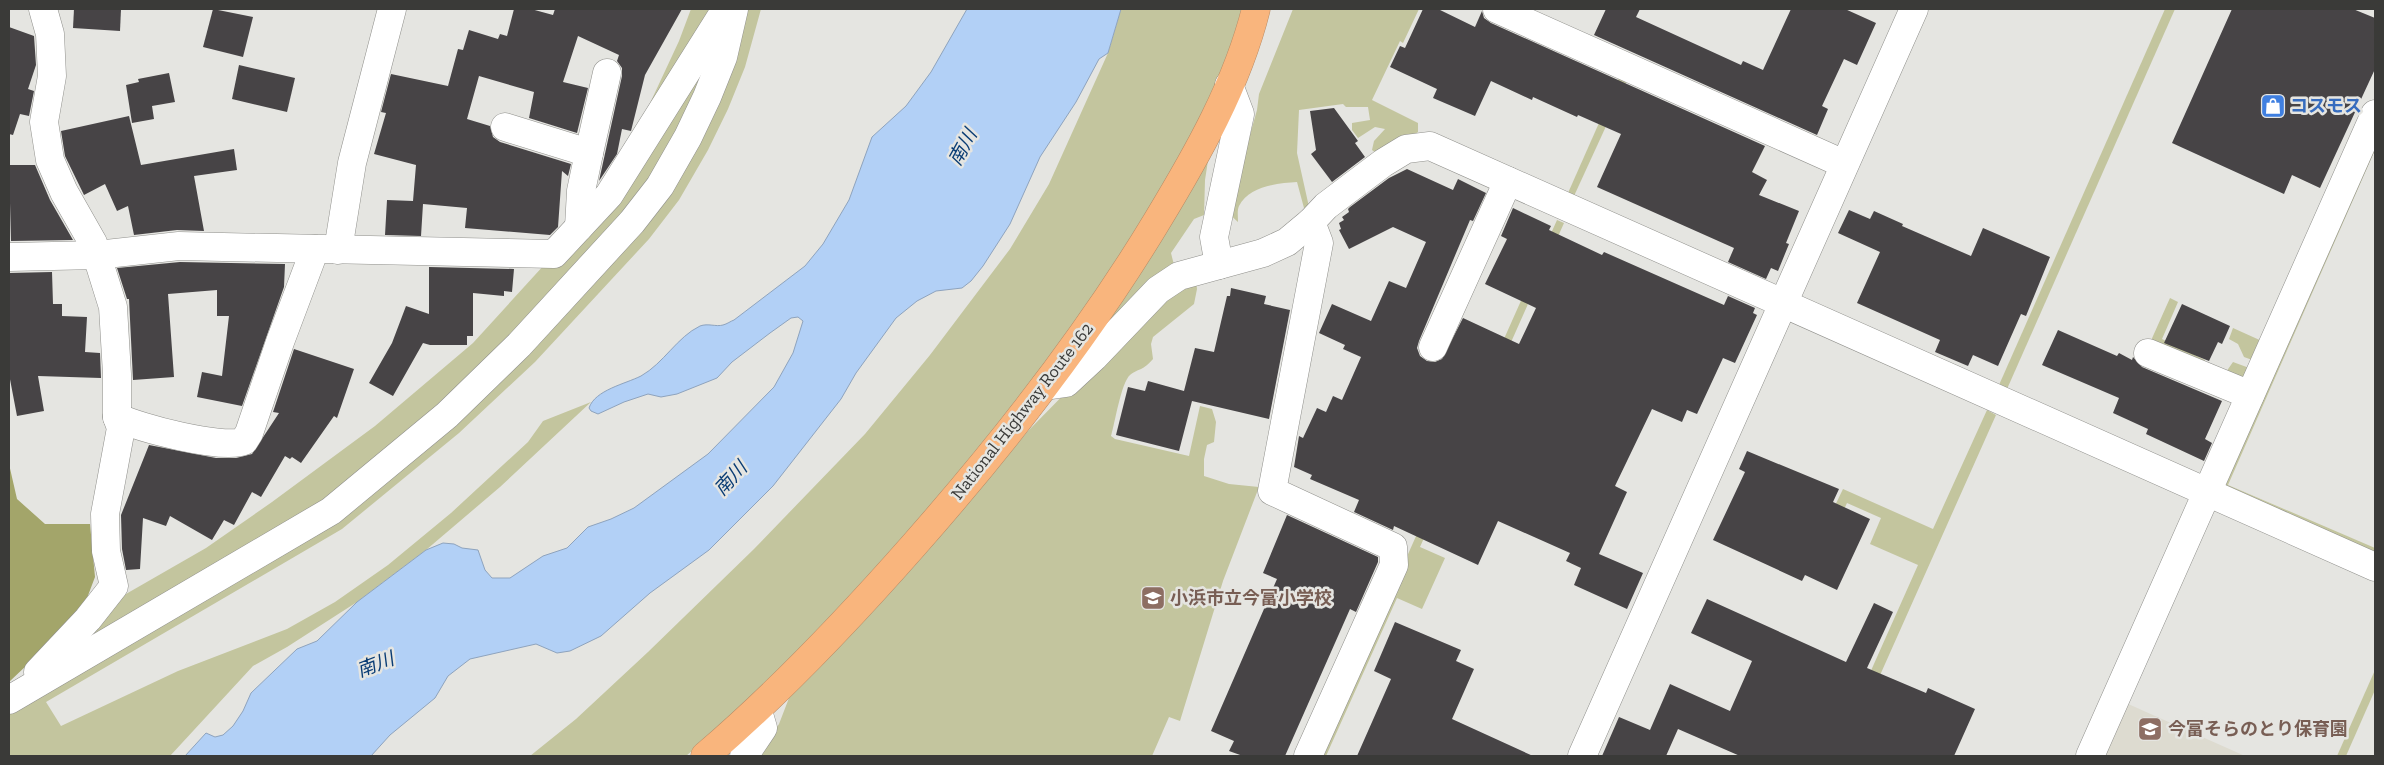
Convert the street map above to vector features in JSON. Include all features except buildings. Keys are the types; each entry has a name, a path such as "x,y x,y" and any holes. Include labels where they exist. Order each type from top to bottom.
{"highway":[{"name":"National Highway Route 162","path":"706,756 758,711 799,670 893,569 960,491 1045,386 1086,330 1146,240 1198,148 1244,54 1256,9"}],"street":[{"path":"12,698 88,619 114,586 106,551 106,514 121,428 117,417 117,374 112,307 93,243 64,192 50,160 44,122 52,76 50,34 43,9"},
{"path":"117,417 132,424 186,437 229,444 244,441 249,433 280,342 327,250 392,9"},
{"path":"9,257 97,255 179,246 554,254 610,195 726,9"},
{"path":"12,698 331,511 454,408 519,345 632,222 660,186 688,137 707,97 723,57 734,9"},
{"path":"1497,9 1844,164"},
{"path":"1582,756 1914,9"},
{"path":"580,227 581,191 607,73"},
{"path":"1219,265 1214,237 1240,114 1230,85"},
{"path":"2090,756 2375,114"},
{"path":"505,127 589,153"},
{"path":"1045,386 1066,383 1094,357 1158,290 1179,276 1263,253 1287,242 1311,222 1326,206 1383,163 1406,149 1430,146 1782,305 2375,567"},
{"path":"1433,346 1508,181"},
{"path":"1308,756 1394,565 1393,547 1272,491 1319,243 1311,222"},
{"path":"2148,353 2250,395"},
{"path":"744,756 763,728 758,711"}],"shaded area":[{"name":"今富そらのとり保育園","path":"2126,703 2245,756 2102,756"}],"green space":[{"path":"691,9 714,9 631,144 679,41"},
{"path":"745,9 761,9 745,67 728,109 708,150 679,200 649,239 535,362 459,433 342,529 46,702 61,726 178,671 287,629 335,602 388,565 451,513 528,442 543,421 591,402 500,487 426,550 357,602 287,647 253,666 170,756 9,756 9,712 203,599 598,277"},
{"path":"1121,9 1242,9 1237,31 1222,73 1170,173 1141,222 1079,317 976,453 809,642 750,701 686,756 530,756 576,719 754,549 865,434 930,355 1010,249 1049,184 1108,53"},
{"path":"1293,9 1419,9 1403,43 1400,41 1372,100 1418,123 1418,132 1380,156 1372,150 1374,141 1385,129 1375,127 1358,138 1352,130 1352,123 1370,120 1368,107 1346,107 1343,104 1299,110 1297,153 1309,207 1304,208 1297,182 1281,183 1257,190 1244,199 1238,208 1238,222 1228,213 1257,110 1259,94"},
{"path":"2165,9 2175,9 2007,389 1999,385"},
{"path":"714,53 652,180 513,339 326,503 53,663 112,602 206,548 272,502 375,426 473,343 545,264"},
{"path":"1622,71 1630,74 1574,196 1568,193"},
{"path":"2375,143 2375,150 2228,485 2375,548 2375,552 2224,485"},
{"path":"1209,154 1205,180 1204,215 1194,219 1171,253 1175,269 1105,326 1137,278"},
{"path":"1557,220 1564,223 1420,547 1445,558 1422,609 1397,598 1326,756 1318,756"},
{"name":"小浜市立今富小学校","path":"1196,282 1197,289 1194,304 1153,337 1151,344 1153,359 1127,379 1121,394 1111,436 1115,439 1189,456 1200,406 1212,409 1216,422 1214,442 1207,445 1204,459 1204,476 1229,484 1259,487 1223,581 1180,721 1169,717 1152,756 756,756 779,724 789,698 954,519 1028,431 1162,294"},
{"path":"2170,298 2178,302 2162,339 2205,360 2204,364 2226,372 2233,362 2252,369 2245,386 2149,345"},
{"path":"2233,328 2264,342 2255,361 2244,357 2238,344 2229,339"},
{"path":"1987,410 1996,415 1844,756 1833,756 1918,565 1870,544 1881,518 1847,503 1838,522 1829,518 1843,489 1933,529"},
{"path":"9,464 17,499 45,524 90,524 95,577 81,614 9,682"},
{"path":"2375,670 2375,690 2346,756 2337,756"}],"water":[{"name":"南川","path":"967,9 1121,9 1108,53 1099,59 1076,102 1040,157 1010,224 983,266 971,281 962,288 936,291 917,301 896,318 856,373 841,399 773,486 709,550 650,593 601,636 570,651 557,653 536,644 470,659 448,676 435,698 390,735 371,756 185,756 206,733 215,737 223,735 233,726 243,711 251,693 297,649 317,641 357,602 426,550 443,543 478,550 485,570 492,578 510,578 543,556 567,548 588,527 634,508 708,454 774,387 793,353 803,321 798,317 791,318 770,333 732,362 717,378 677,394 661,397 648,394 598,414 589,408 592,402 604,392 649,371 692,331 703,325 724,325 734,320 805,266 823,244 849,200 872,137 906,106 931,72"}],"place":[{"name":"コスモス","path":"2273,106"},
{"name":"小浜市立今富小学校","path":"1153,598"},
{"name":"今富そらのとり保育園","path":"2150,729"}]}
